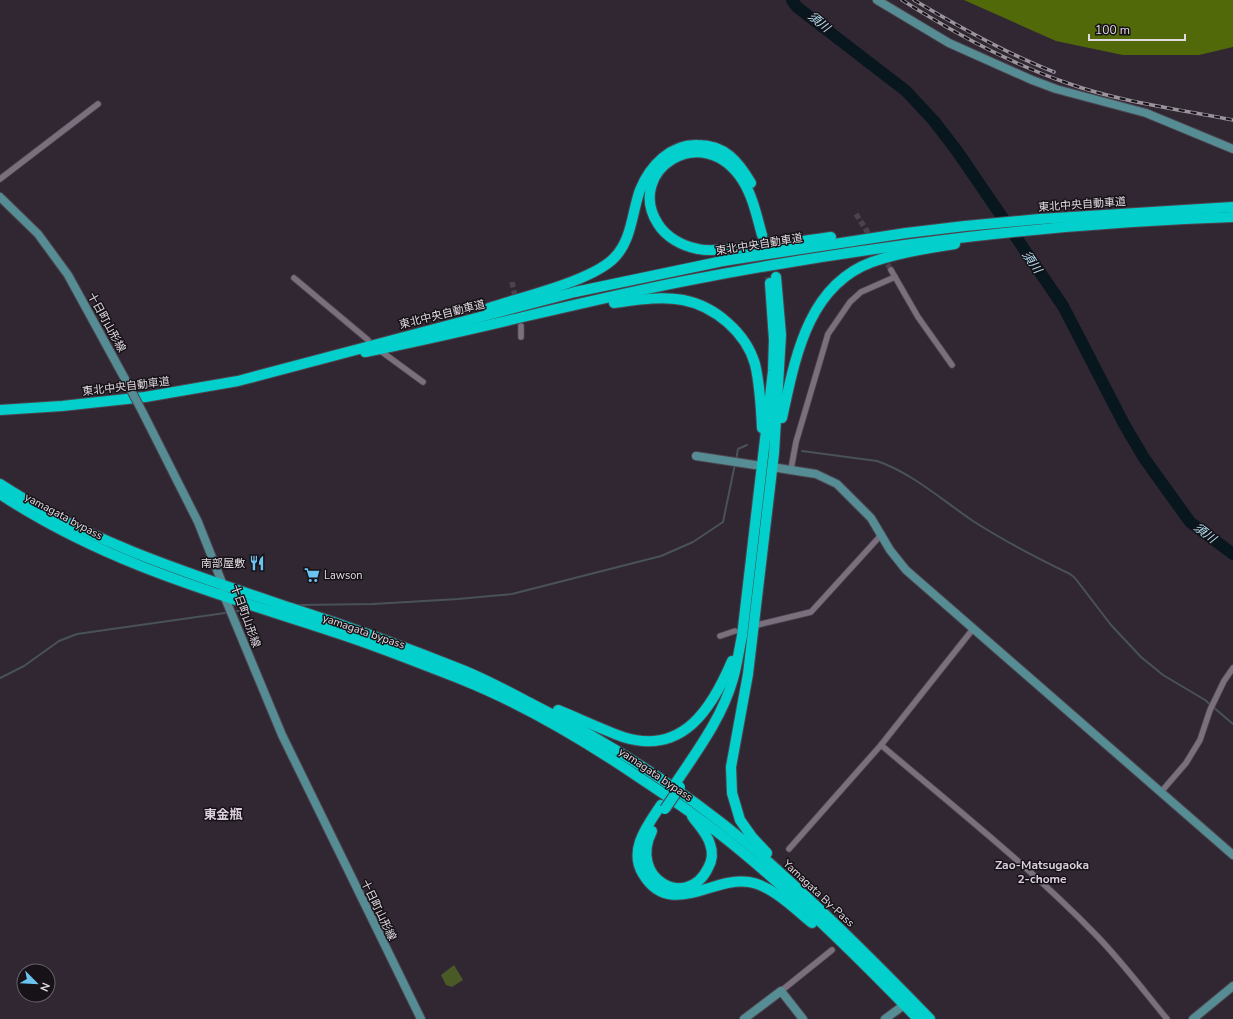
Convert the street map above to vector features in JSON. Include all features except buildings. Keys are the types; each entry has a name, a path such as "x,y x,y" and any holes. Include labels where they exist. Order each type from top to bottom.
{"highway":[{"path":"372,342 578,280 595,271 615,257 626,238 640,190 652,168 669,152 688,144 707,145 726,151 741,165 754,187 765,236 743,181 733,168 719,157 702,152 683,153 668,161 657,174 650,193 652,214 662,230 678,242 698,249 714,250 905,230"},
{"name":"東北中央自動車道","path":"300,366 372,342 575,292 731,260 905,230 1078,221 1233,207"},
{"path":"774,453 803,336 813,312 830,290 849,274 871,262 913,247 1045,228 1078,221 1233,217"},
{"name":"東北中央自動車道","path":"0,410 62,406 145,397 238,381 300,366 418,342 684,281 838,254 913,247"},
{"path":"678,785 711,731 733,679 773,371 773,278 781,335 774,453 755,626 731,767 732,793 740,820 761,848 828,910 842,930"},
{"path":"418,342 474,334 585,308 641,300 677,300 696,304 724,320 735,330 749,350 754,362 759,383 763,452"},
{"name":"yamagata bypass","path":"0,484 42,510 81,530 122,548 223,585 340,624 488,681 593,736 678,792 747,844 842,930"},
{"name":"yamagata bypass","path":"0,494 41,519 116,558 225,598 339,634 466,681 569,732 688,811"},
{"path":"755,626 741,672 722,721 714,735 639,842 637,853 638,863 642,872 653,887 664,893 677,895 693,894 736,882 750,882 776,893 867,967"},
{"path":"488,681 624,737 639,740 660,741 675,736 692,726 707,710 723,682 739,634"},
{"path":"663,807 647,842 646,854 648,866 657,880 670,887 683,888 695,884 705,875 711,863 712,852 707,835 688,811"},
{"name":"Yamagata By-Pass","path":"688,811 742,851 781,886 867,967 918,1019"},
{"name":"Yamagata By-Pass","path":"842,930 930,1019"}],"street":[{"path":"877,0 944,40 999,67 1056,89 1146,113 1233,149"},
{"path":"0,180 98,104"},
{"name":"十日町山形線","path":"0,197 38,234 68,275 143,413 198,522 223,585 225,598 282,735 421,1019"},
{"path":"891,270 918,317 952,366"},
{"path":"792,469 796,442 828,334 850,302 861,292 895,277"},
{"path":"294,278 372,342"},
{"path":"521,326 521,337"},
{"path":"382,352 423,382"},
{"path":"696,456 755,465"},
{"path":"778,468 816,474 837,484 871,518 882,534 890,550 906,570 1233,855"},
{"path":"755,626 810,612 882,534"},
{"path":"789,849 881,745 973,629"},
{"path":"720,636 739,634"},
{"path":"1162,792 1186,764 1200,740 1210,710 1224,681 1233,668"},
{"path":"881,745 1010,853 1072,911 1098,937 1167,1019"},
{"path":"744,1019 832,950"},
{"path":"1192,1019 1233,986"},
{"path":"781,991 803,1019"},
{"path":"885,1019 904,1005"}],"green space":[{"path":"964,0 1233,0 1233,47 1199,55 1123,55 1056,41"},
{"path":"454,965 463,980 452,987 446,985 441,975"}],"waterway":[{"name":"須川","path":"792,0 797,7 906,91 934,121 957,151 1063,306 1124,424 1144,458 1190,522 1233,554"},
{"path":"736,460 738,449 747,445"},
{"path":"802,451 877,461 890,466 915,480 973,521 1021,549 1070,574 1075,578 1111,625 1141,657 1163,675 1205,700 1233,724"},
{"path":"299,605 373,604 512,594 661,556 693,542 723,522 735,464"},
{"path":"237,611 246,610"},
{"path":"0,678 24,666 59,641 77,634 225,613"}],"tunnel":[{"path":"856,214 872,239"},
{"path":"769,236 772,253"},
{"path":"764,247 770,279"},
{"path":"883,257 891,270"},
{"path":"512,282 520,320"}],"railway":[{"path":"902,0 942,24 1003,57 1067,83 1087,90 1128,100 1233,120"},
{"path":"914,0 982,39 1018,57 1054,72"}],"place":[{"name":"南部屋敷","path":"257,563"},
{"name":"Lawson","path":"312,575"}],"district":[{"name":"東金瓶","path":"223,814"},
{"name":"Zao-Matsugaoka 2-chome","path":"1042,872"}]}
